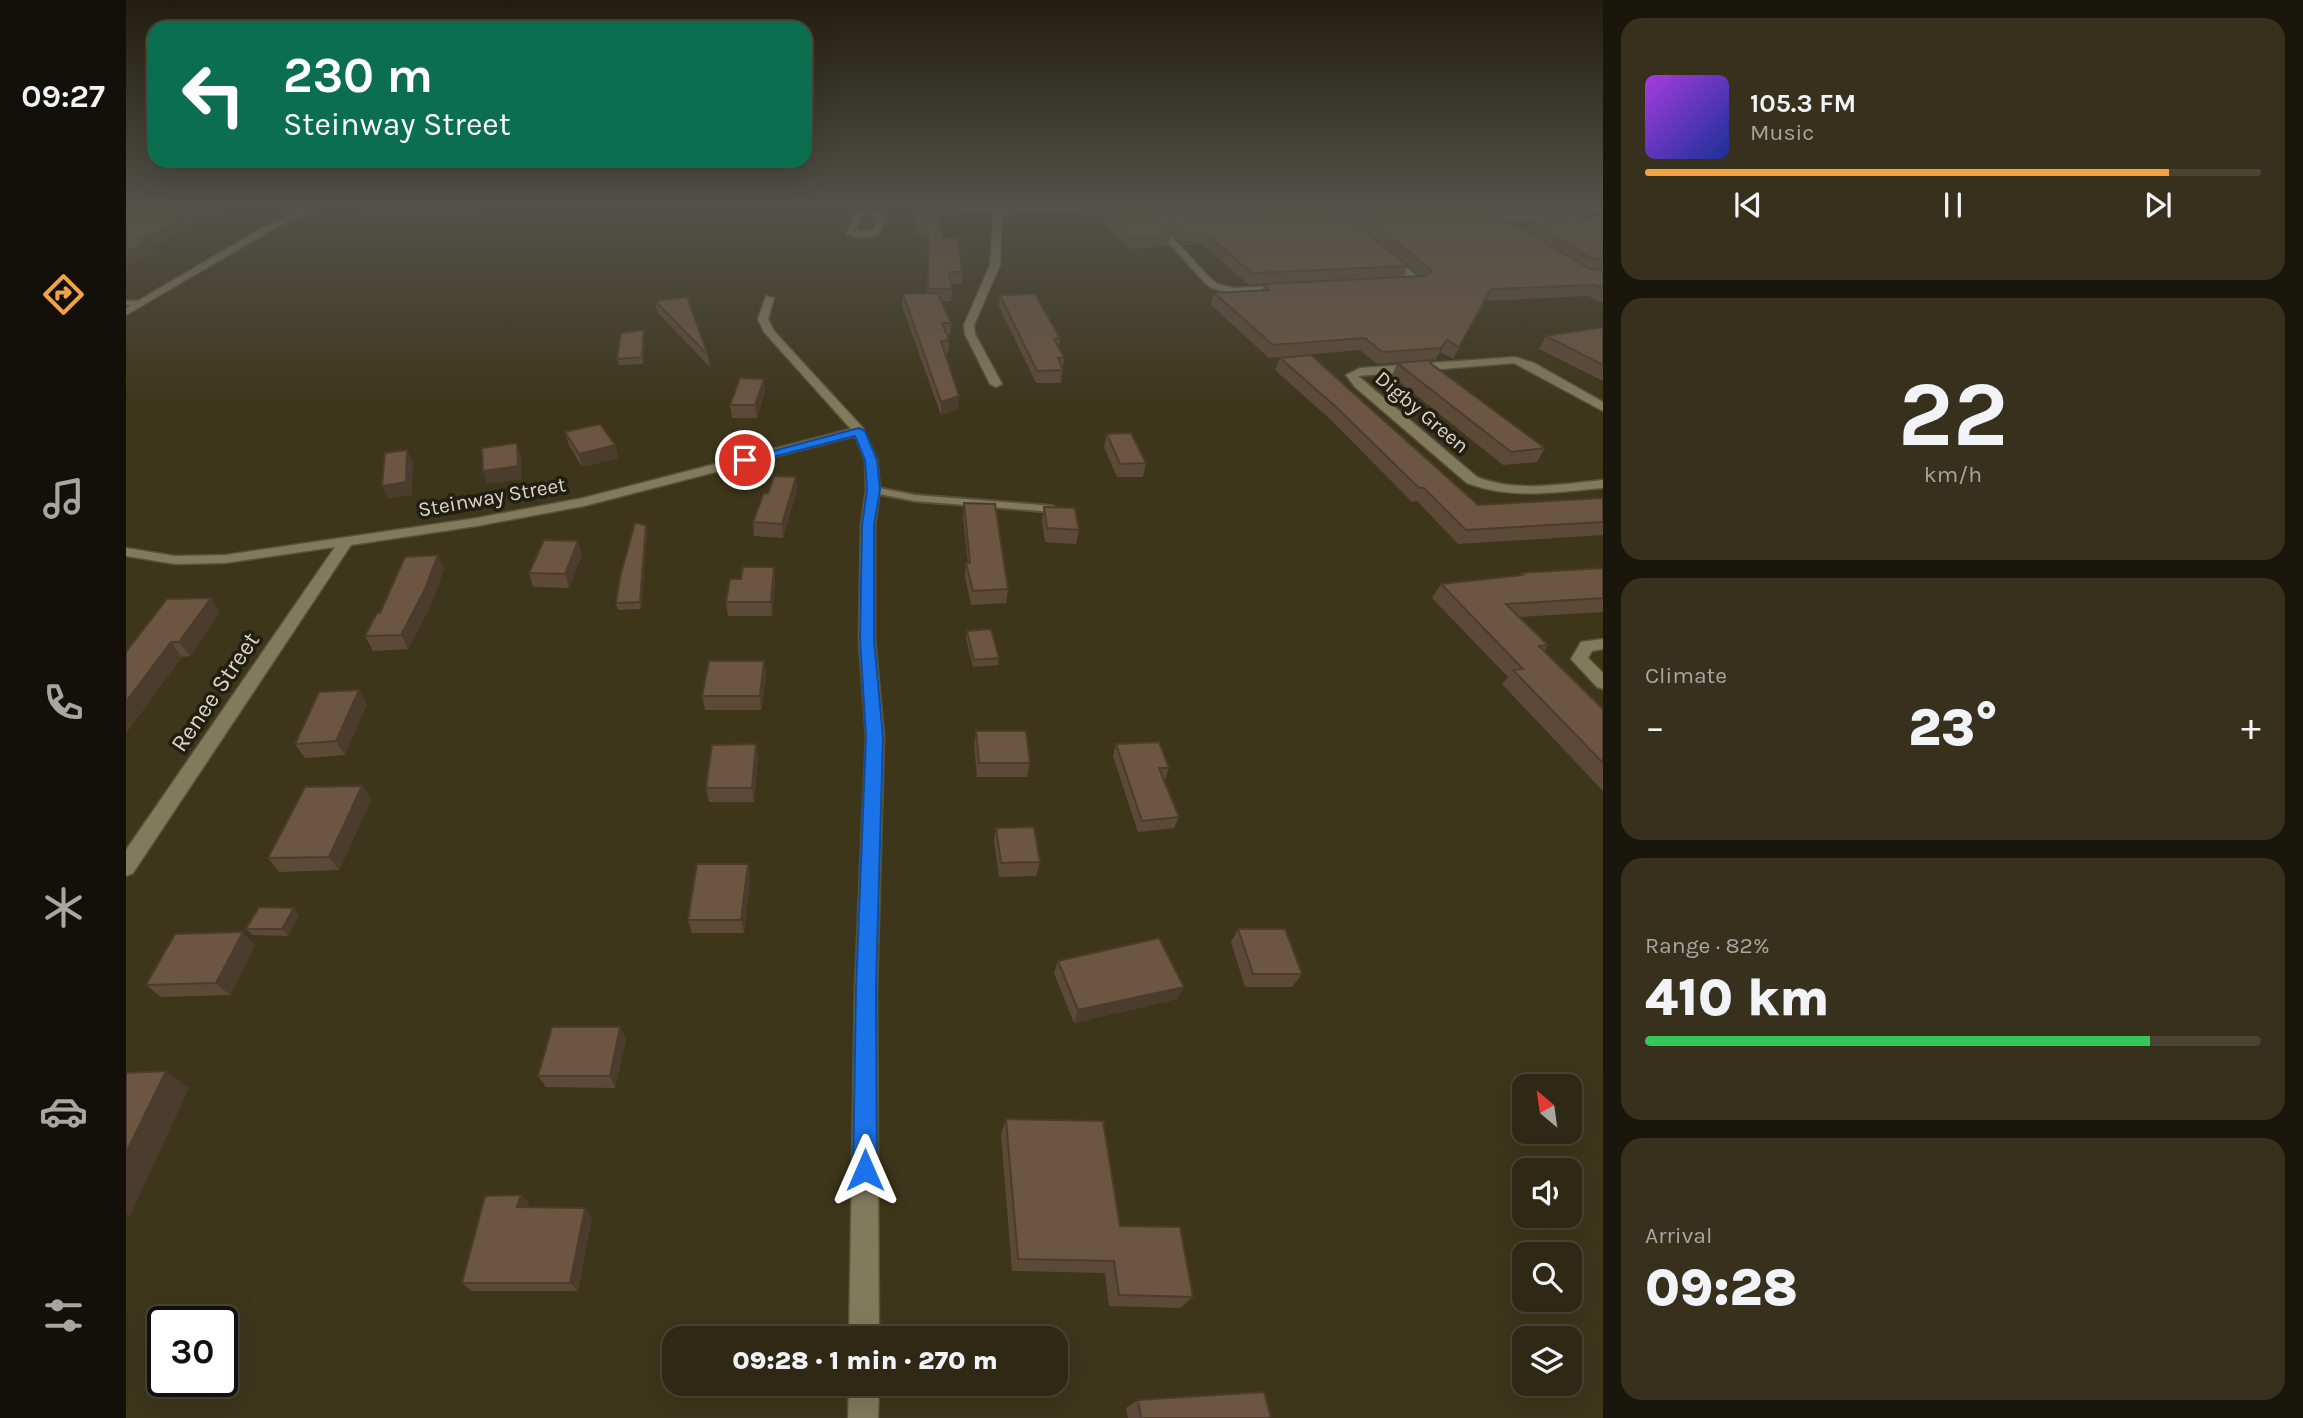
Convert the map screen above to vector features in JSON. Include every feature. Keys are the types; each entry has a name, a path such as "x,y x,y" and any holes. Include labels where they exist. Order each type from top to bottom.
{"street":[{"path":"126,312 193,272"},
{"path":"992,272 969,325 970,334 996,384"},
{"path":"1200,272 1215,286 1233,291 1419,282 1407,272"},
{"path":"769,298 763,316 769,332 859,431 871,460 873,490 868,525 867,639 875,737 866,988 864,1326"},
{"name":"Digby Green","path":"1603,407 1530,365 1515,360 1360,371 1352,375 1359,385 1472,480 1491,489 1515,491 1603,484"},
{"name":"Steinway Street","path":"126,552 190,561 248,556 477,523 584,502 859,431"},
{"name":"Renee Street","path":"126,867 345,543"},
{"path":"1603,644 1587,646 1579,659 1603,683"},
{"path":"863,1396 863,1418"}],"lane":[{"path":"126,303 140,303"},
{"path":"873,490 915,498 1052,509"}],"building":[{"path":"928,272 949,272 952,289 928,289"},
{"path":"1430,272 1603,272 1603,288 1595,285 1491,289 1459,347 1447,340 1441,348 1382,352 1365,338 1273,345 1214,293 1269,290 1264,284 1424,276"},
{"path":"938,293 951,323 942,323 949,340 941,341 959,396 941,402 903,294"},
{"path":"1035,294 1060,338 1054,339 1064,357 1058,358 1063,370 1037,371 1000,295"},
{"path":"687,297 708,355 655,301"},
{"path":"1603,327 1603,365 1546,336"},
{"path":"644,330 642,357 617,359 621,333"},
{"path":"1311,355 1478,505 1603,498 1603,522 1466,530 1424,488 1419,488 1335,406 1280,358"},
{"path":"1432,360 1430,363 1545,448 1511,452 1397,363"},
{"path":"740,378 764,379 755,405 730,405"},
{"path":"600,424 615,445 579,454 565,432"},
{"path":"1131,433 1146,463 1120,464 1107,434"},
{"path":"517,443 518,466 483,471 482,448"},
{"path":"407,450 406,482 382,486 385,453"},
{"path":"774,476 796,477 782,524 753,522 764,493 768,494"},
{"path":"964,503 995,504 1008,589 973,591 966,563 970,563"},
{"path":"1044,507 1075,508 1079,530 1047,528"},
{"path":"635,523 646,525 640,602 616,603 620,577"},
{"path":"544,540 578,541 565,574 529,573"},
{"path":"438,555 424,591 401,635 365,636 377,613 380,613 405,557"},
{"path":"743,567 774,567 771,602 726,602 730,579 741,579"},
{"path":"1603,568 1603,598 1506,604 1548,645 1539,646 1603,709 1603,763 1513,670 1523,669 1441,584 1523,575 1521,573"},
{"path":"211,598 179,642 171,642 126,702 126,652 167,599"},
{"path":"991,629 999,658 974,660 967,631"},
{"path":"709,661 764,661 760,696 702,696"},
{"path":"359,690 336,741 295,744 319,692"},
{"path":"976,731 1026,731 1030,763 979,763"},
{"path":"1159,742 1169,768 1159,768 1179,817 1142,821 1116,744"},
{"path":"756,744 752,788 706,788 712,745"},
{"path":"362,786 329,857 268,858 305,787"},
{"path":"1034,827 1040,862 1001,863 996,828"},
{"path":"697,864 748,864 741,920 688,920"},
{"path":"259,907 294,908 282,929 246,929"},
{"path":"1238,929 1285,929 1302,974 1253,974"},
{"path":"243,932 216,983 146,985 175,934"},
{"path":"1159,938 1184,987 1078,1010 1058,961"},
{"path":"552,1027 620,1027 610,1076 538,1076"},
{"path":"166,1071 126,1153 126,1073"},
{"path":"1006,1119 1103,1121 1120,1226 1180,1227 1193,1297 1119,1295 1114,1261 1018,1259"},
{"path":"521,1195 517,1207 585,1208 570,1283 462,1283 485,1196"},
{"path":"1264,1392 1271,1418 1141,1418 1138,1400"}],"route":[{"path":"745,460 859,431 871,460 873,490 868,525 867,639 875,737 866,988 865,1170"}]}
